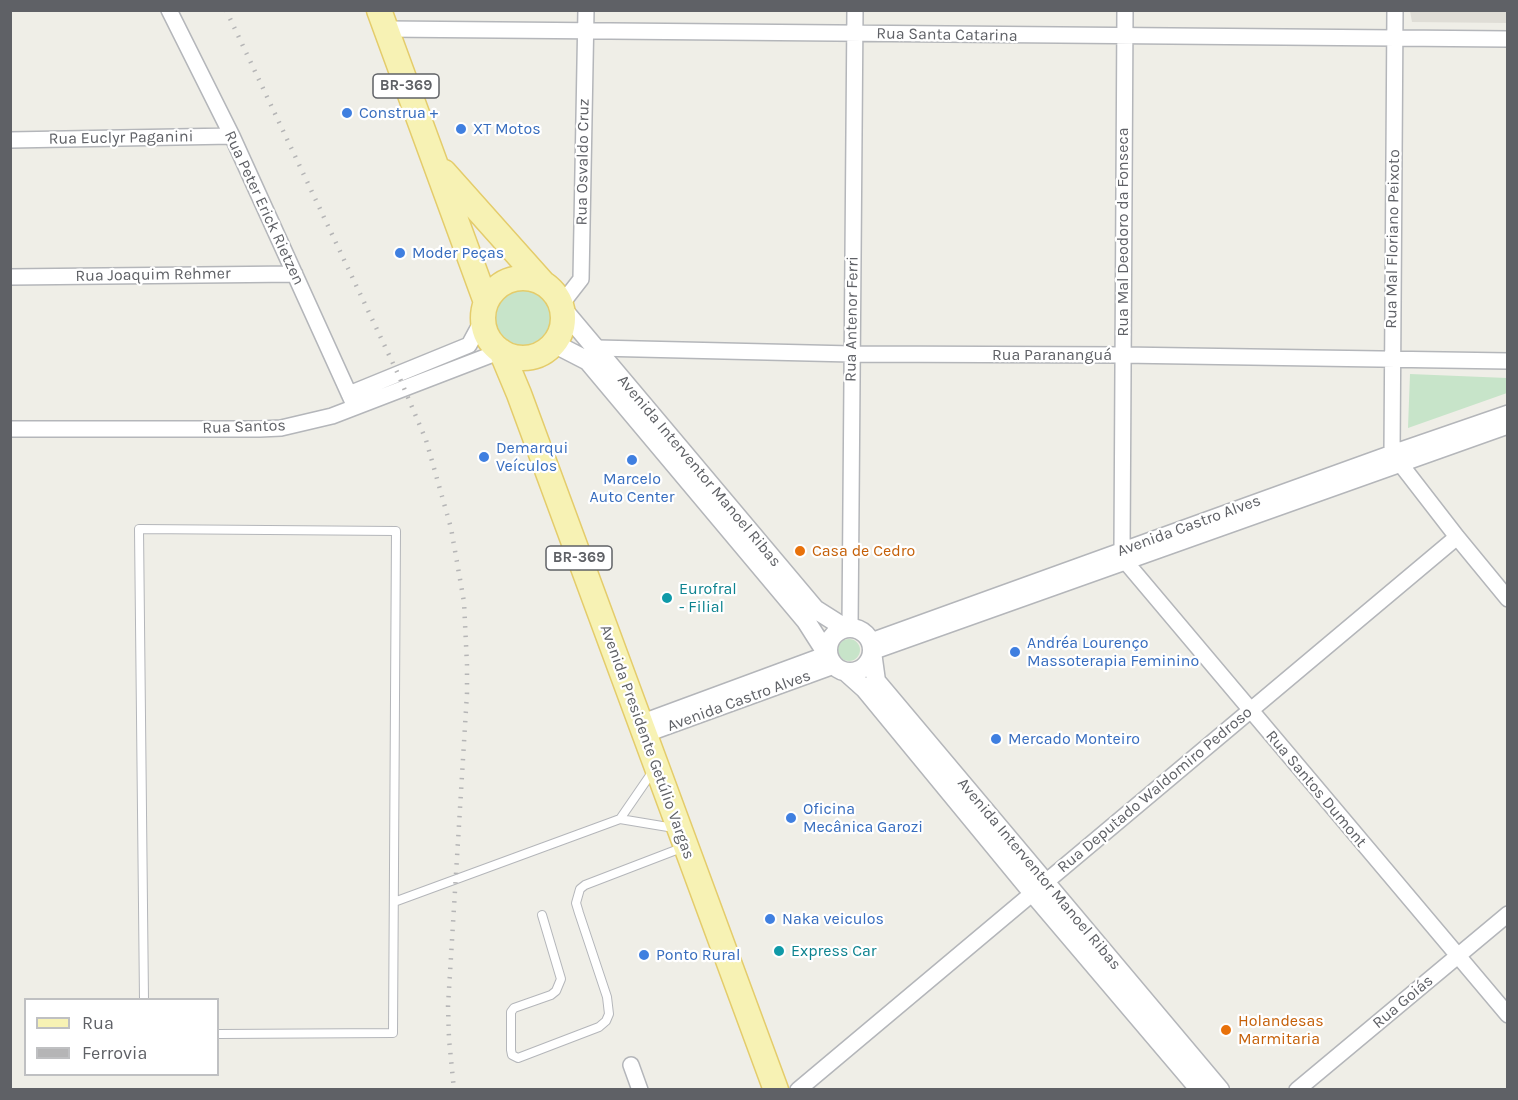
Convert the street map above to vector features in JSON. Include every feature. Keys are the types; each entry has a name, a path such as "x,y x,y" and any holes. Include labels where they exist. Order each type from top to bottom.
{"main road":[{"name":"BR-369","path":"382,20 434,161 484,311 486,334 501,351"},
{"name":"BR-369","path":"434,161 554,293 560,306"},
{"path":"484,311 495,289 510,280 526,278 543,283"},
{"path":"519,394 546,348 561,329 560,306"},
{"path":"501,351 517,357 526,357 546,348"},
{"name":"Avenida Presidente Getúlio Vargas","path":"501,351 519,394 776,1089"}],"street":[{"name":"Rua Peter Erick Rietzen","path":"169,10 232,136 352,400"},
{"name":"Rua Osvaldo Cruz","path":"560,306 581,279 586,10"},
{"name":"Rua Antenor Ferri","path":"848,627 855,10"},
{"name":"Rua Mal Deodoro da Fonseca","path":"1124,556 1122,355 1125,10"},
{"name":"Rua Mal Floriano Peixoto","path":"1395,10 1392,358 1396,458"},
{"name":"Rua Santa Catarina","path":"382,20 586,31 1508,39"},
{"name":"Rua Euclyr Paganini","path":"10,140 232,136"},
{"name":"Rua Joaquim Rehmer","path":"10,277 295,274"},
{"name":"Avenida Interventor Manoel Ribas","path":"560,306 597,348 742,534 836,664 865,689 1038,887 1220,1089"},
{"path":"352,400 469,345 484,311"},
{"name":"Avenida Interventor Manoel Ribas","path":"546,348 588,362 742,534 814,609 848,627"},
{"name":"Rua Parananguá","path":"597,348 852,354 1122,355 1508,361"},
{"name":"Rua Santos","path":"10,429 260,429 311,422 352,400 501,351"},
{"name":"Avenida Castro Alves","path":"871,647 1396,458 1508,413"},
{"name":"Avenida Castro Alves","path":"1396,458 1508,426"},
{"path":"1396,458 1456,537 1508,599"},
{"name":"Rua Deputado Waldomiro Pedroso","path":"798,1089 1456,537"},
{"name":"Rua Santos Dumont","path":"1124,556 1250,710 1508,1016"},
{"path":"848,627 862,631 871,647 869,661 855,672 836,664 828,645 831,637 837,631 848,627"},
{"name":"Avenida Interventor Manoel Ribas","path":"871,647 876,681 1200,1089"},
{"name":"Avenida Castro Alves","path":"642,729 836,664"},
{"name":"Rua Goiás","path":"1297,1089 1508,914"},
{"path":"631,1065 640,1089"}],"lane":[{"path":"144,998 139,529 396,531 393,1033 219,1034"},
{"path":"394,902 620,819 656,767"},
{"path":"620,819 682,837"},
{"path":"542,915 561,979 556,991 551,995 514,1008 511,1012 511,1050 512,1055 518,1058 599,1027 606,1022 609,1006 576,903 580,889 682,837"}],"shaded area":[{"path":"1410,11 1507,11 1507,23 1412,22"}],"green space":[{"path":"517,288 529,288 544,296 552,311 552,323 544,338 529,346 517,346 502,338 494,323 494,311 502,296"},
{"path":"1410,374 1507,378 1507,393 1408,428"},
{"path":"849,639 857,642 860,650 857,658 849,661 841,658 838,650 841,642"}],"railway":[{"path":"226,10 398,374 426,440 451,528 464,602 467,665 448,1006 454,1090"}],"place":[{"name":"Construa +","path":"347,113"},
{"name":"XT Motos","path":"461,129"},
{"name":"Moder Peças","path":"400,253"},
{"name":"Demarqui Veículos","path":"484,457"},
{"name":"Marcelo Auto Center","path":"632,460"},
{"name":"Casa de Cedro","path":"800,551"},
{"name":"Eurofral - Filial","path":"667,598"},
{"name":"Andréa Lourenço Massoterapia Feminino","path":"1015,652"},
{"name":"Mercado Monteiro","path":"996,739"},
{"name":"Oficina Mecânica Garozi","path":"791,818"},
{"name":"Naka veiculos","path":"770,919"},
{"name":"Express Car","path":"779,951"},
{"name":"Ponto Rural","path":"644,955"},
{"name":"Holandesas Marmitaria","path":"1226,1030"}]}
